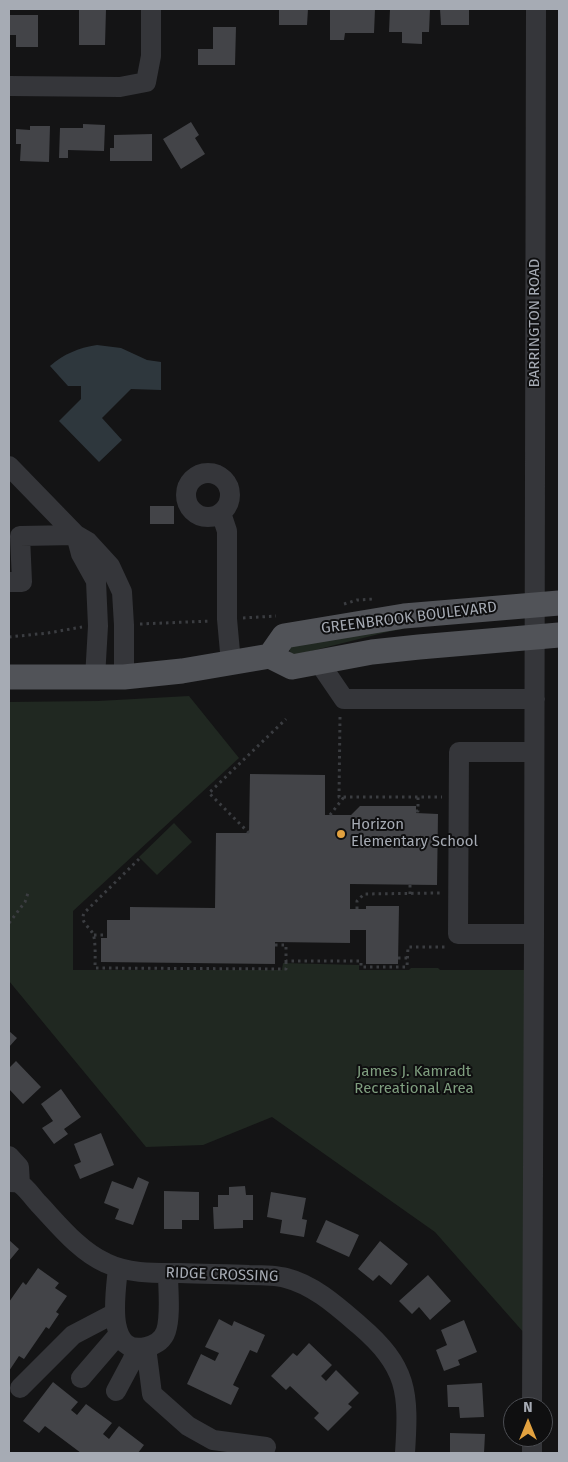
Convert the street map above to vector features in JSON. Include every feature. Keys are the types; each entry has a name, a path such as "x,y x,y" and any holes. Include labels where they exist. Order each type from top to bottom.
{"main road":[{"name":"GREENBROOK BOULEVARD","path":"559,603 404,616 284,636 270,656 292,667 410,648 559,635"},
{"path":"9,677 124,677 182,671 270,656"}],"street":[{"path":"9,86 120,87 146,82 151,56 152,9"},
{"name":"BARRINGTON ROAD","path":"532,1397 536,9"},
{"path":"9,466 76,535 88,542 110,566 122,592 124,677"},
{"path":"221,513 227,531 227,619 231,663"},
{"path":"9,582 22,582 20,536 76,535"},
{"path":"76,535 80,554 96,581 98,626 95,678"},
{"path":"318,662 344,699 535,699"},
{"path":"534,752 459,752 458,924 458,934 534,934"},
{"name":"RIDGE CROSSING","path":"9,1156 19,1167 14,1183 88,1253 105,1263 137,1272 261,1275 286,1278 318,1293 372,1336 382,1347 399,1373 404,1384 407,1416 405,1453"},
{"path":"118,1268 115,1322 118,1336 129,1346 142,1347 156,1344 162,1339 168,1320 168,1273"},
{"path":"20,1388 73,1336 115,1313"},
{"path":"81,1378 118,1336"},
{"path":"116,1391 142,1347"},
{"path":"142,1347 152,1394 188,1426 213,1440 266,1447"}],"path":[{"path":"140,624 217,620"},
{"path":"9,637 88,626"},
{"path":"340,717 339,796 448,797"},
{"path":"249,834 209,793 286,718"},
{"path":"330,815 345,796"},
{"path":"416,811 418,811 418,797"},
{"path":"139,859 84,913 82,920 94,936 95,968 286,968 286,945 275,945"},
{"path":"410,885 410,894"},
{"path":"9,923 25,902 29,890"},
{"path":"357,909 357,901 364,894 447,893"},
{"path":"94,936 107,936"},
{"path":"286,961 361,961 361,967 407,967 408,947 446,947"},
{"path":"398,958 407,958"}],"green space":[{"path":"408,628 291,656 289,646 371,631"},
{"name":"James J. Kamradt Recreational Area","path":"189,696 239,758 73,911 73,970 282,970 283,963 359,965 359,970 438,968 440,970 525,970 525,1334 435,1232 272,1117 203,1145 146,1147 9,981 9,702 98,701"},
{"path":"174,823 192,842 157,875 139,857"}],"shaded area":[{"path":"97,345 121,348 147,360 161,362 161,390 131,389 102,418 122,440 99,462 59,421 81,399 81,386 68,386 50,366 72,352"}],"building":[{"path":"79,9 106,9 105,45 79,45"},
{"path":"279,9 308,9 307,25 279,25"},
{"path":"330,9 375,9 374,33 345,33 344,40 330,40"},
{"path":"390,9 430,9 429,32 422,32 422,44 402,43 402,32 389,32"},
{"path":"440,9 469,9 469,25 441,25"},
{"path":"9,15 38,15 38,47 16,47 16,35 9,35"},
{"path":"213,27 236,27 235,65 198,65 198,49 213,49"},
{"path":"191,122 199,135 195,138 205,154 181,169 163,139"},
{"path":"83,124 105,125 104,151 68,150 68,158 59,158 60,128 83,128"},
{"path":"30,126 50,126 49,162 20,161 21,144 16,144 16,129 30,130"},
{"path":"152,134 152,161 110,161 110,148 114,148 114,135"},
{"path":"150,506 174,506 174,524 150,524"},
{"path":"250,774 325,775 325,815 351,815 360,806 416,806 416,813 438,814 437,885 350,884 350,909 366,909 366,906 399,906 398,964 366,964 366,930 350,930 350,943 275,942 275,964 101,962 101,938 107,938 107,920 130,920 130,907 215,908 216,833 249,833"},
{"path":"9,1031 17,1038 9,1047"},
{"path":"16,1061 41,1087 23,1104 9,1089 9,1068"},
{"path":"61,1089 81,1117 64,1129 68,1134 54,1144 42,1128 53,1121 41,1104"},
{"path":"101,1133 114,1165 80,1179 74,1165 81,1162 74,1144"},
{"path":"138,1177 149,1182 133,1225 115,1219 119,1209 104,1203 112,1181 133,1189"},
{"path":"245,1186 246,1195 253,1195 253,1220 243,1220 243,1228 214,1229 213,1207 218,1207 218,1195 229,1195 229,1187"},
{"path":"164,1191 199,1192 199,1220 182,1220 182,1229 164,1229"},
{"path":"271,1192 306,1198 302,1219 307,1220 304,1237 280,1233 282,1220 267,1217"},
{"path":"326,1220 359,1235 349,1257 316,1242"},
{"path":"9,1240 19,1249 9,1261"},
{"path":"380,1241 408,1264 391,1285 379,1275 373,1281 358,1269"},
{"path":"38,1268 59,1283 55,1288 67,1296 56,1312 59,1314 49,1329 46,1327 24,1359 19,1356 9,1371 9,1302 23,1282 26,1285"},
{"path":"428,1275 451,1301 430,1320 419,1307 412,1314 399,1301"},
{"path":"219,1319 232,1326 234,1321 265,1335 257,1353 250,1350 233,1385 239,1388 231,1405 187,1384 201,1354 215,1361 219,1353 205,1347"},
{"path":"464,1320 477,1352 458,1360 460,1365 444,1371 436,1350 447,1345 441,1330"},
{"path":"309,1343 332,1365 321,1376 326,1381 336,1370 359,1393 348,1404 352,1407 328,1431 314,1418 319,1413 290,1386 286,1390 271,1376 293,1353 297,1356"},
{"path":"53,1382 78,1402 71,1410 77,1415 86,1404 112,1423 103,1434 109,1439 119,1426 144,1445 138,1453 81,1453 45,1426 39,1433 23,1421"},
{"path":"482,1383 484,1417 460,1418 459,1407 448,1407 447,1385"},
{"path":"450,1433 485,1434 484,1453 450,1453"}],"place":[{"name":"Horizon Elementary School","path":"341,834"}]}
